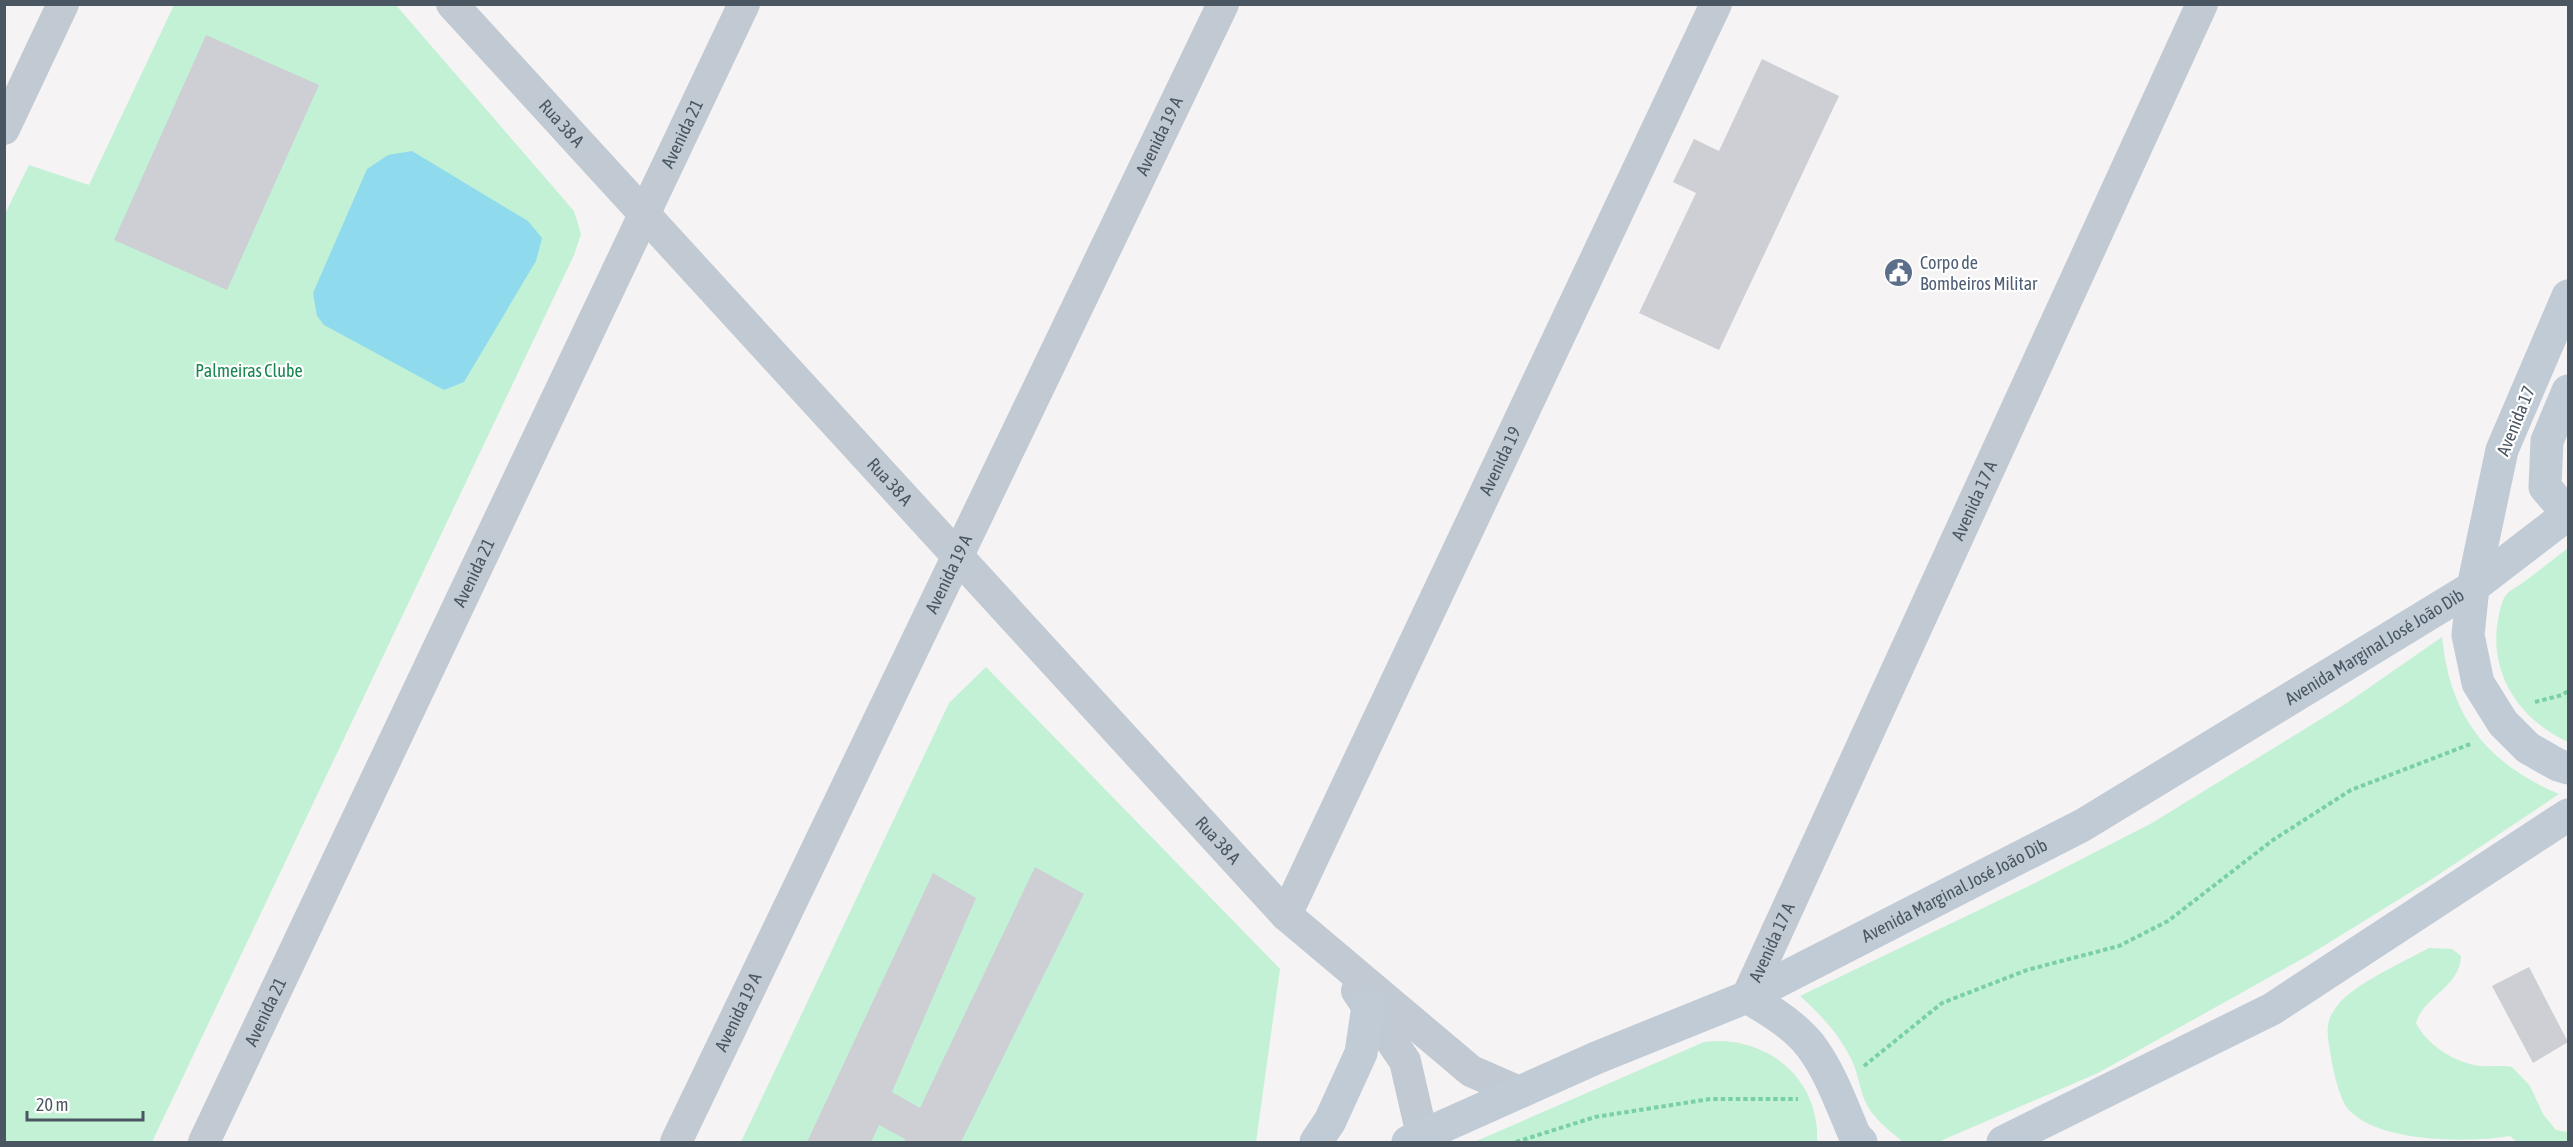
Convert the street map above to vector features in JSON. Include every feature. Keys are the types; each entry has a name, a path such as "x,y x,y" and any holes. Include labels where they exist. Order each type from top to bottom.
{"main road":[{"name":"Avenida 17","path":"2473,587 2502,450 2568,296"},
{"name":"Avenida 17","path":"2568,391 2547,441 2545,487 2568,514"},
{"name":"Avenida Marginal José João Dib","path":"1416,1140 1519,1092 1748,997 2083,825 2473,587 2568,514"},
{"name":"Avenida Marginal José João Dib","path":"2473,587 2468,635 2478,683 2504,723 2528,748 2568,768"},
{"path":"2003,1143 2272,1009 2568,815"},
{"path":"1748,997 1781,1018 1809,1045 1833,1083 1856,1140"},
{"path":"1316,1143 1330,1121 1361,1053 1368,1006"}],"street":[{"path":"4,129 63,4"},
{"name":"Rua 38 A","path":"452,4 1286,915 1332,957 1471,1071 1519,1092"},
{"name":"Avenida 21","path":"204,1143 744,4"},
{"name":"Avenida 19 A","path":"676,1143 1223,4"},
{"name":"Avenida 19","path":"1286,915 1716,4"},
{"name":"Avenida 17 A","path":"1748,997 2202,4"},
{"name":"Rua 38 A","path":"1332,957 1405,1061 1416,1140"}],"path":[{"path":"2532,703 2562,695 2568,691"},
{"path":"1861,1069 1942,1003 2028,970 2119,946 2168,921 2273,840 2351,790 2473,743"},
{"path":"1516,1143 1595,1117 1710,1099 1802,1099"}],"green space":[{"name":"Palmeiras Clube","path":"395,4 574,211 581,234 574,255 152,1142 5,1142 4,216 29,165 89,185 174,5"},
{"path":"2568,548 2568,742 2537,722 2513,696 2499,663 2496,645 2499,614 2506,595"},
{"path":"2442,637 2453,690 2476,734 2511,768 2533,782 2559,794 2435,877 2309,955 2098,1073 1938,1142 1903,1142 1877,1119 1865,1101 1853,1062 1840,1040 1828,1024 1800,996 2033,884 2152,823 2347,703"},
{"path":"986,667 1280,969 1256,1142 741,1142 949,703"},
{"path":"2429,948 2452,949 2461,956 2455,976 2420,1014 2416,1023 2421,1031 2443,1052 2461,1061 2480,1066 2512,1067 2530,1086 2543,1114 2556,1130 2568,1132 2568,1142 2517,1142 2510,1136 2471,1140 2424,1138 2380,1129 2362,1120 2348,1109 2337,1085 2332,1063 2328,1025 2333,1012 2354,990"},
{"path":"1715,1041 1756,1048 1774,1057 1789,1069 1802,1084 1811,1101 1816,1121 1817,1142 1474,1142 1704,1042"}],"water":[{"path":"412,151 528,221 542,238 536,261 464,382 444,390 324,325 317,316 313,293 367,169 388,155"}],"building":[{"path":"206,35 319,85 227,290 114,240"},
{"path":"1762,59 1839,96 1719,350 1639,313 1696,193 1673,182 1694,139 1719,151"},
{"path":"1035,867 1084,894 961,1142 904,1142 905,1139 879,1125 871,1142 807,1142 933,873 976,898 892,1092 920,1108"},
{"path":"2529,967 2568,1042 2533,1063 2492,986"}],"place":[{"name":"Corpo de Bombeiros Militar","path":"1899,273"}]}
